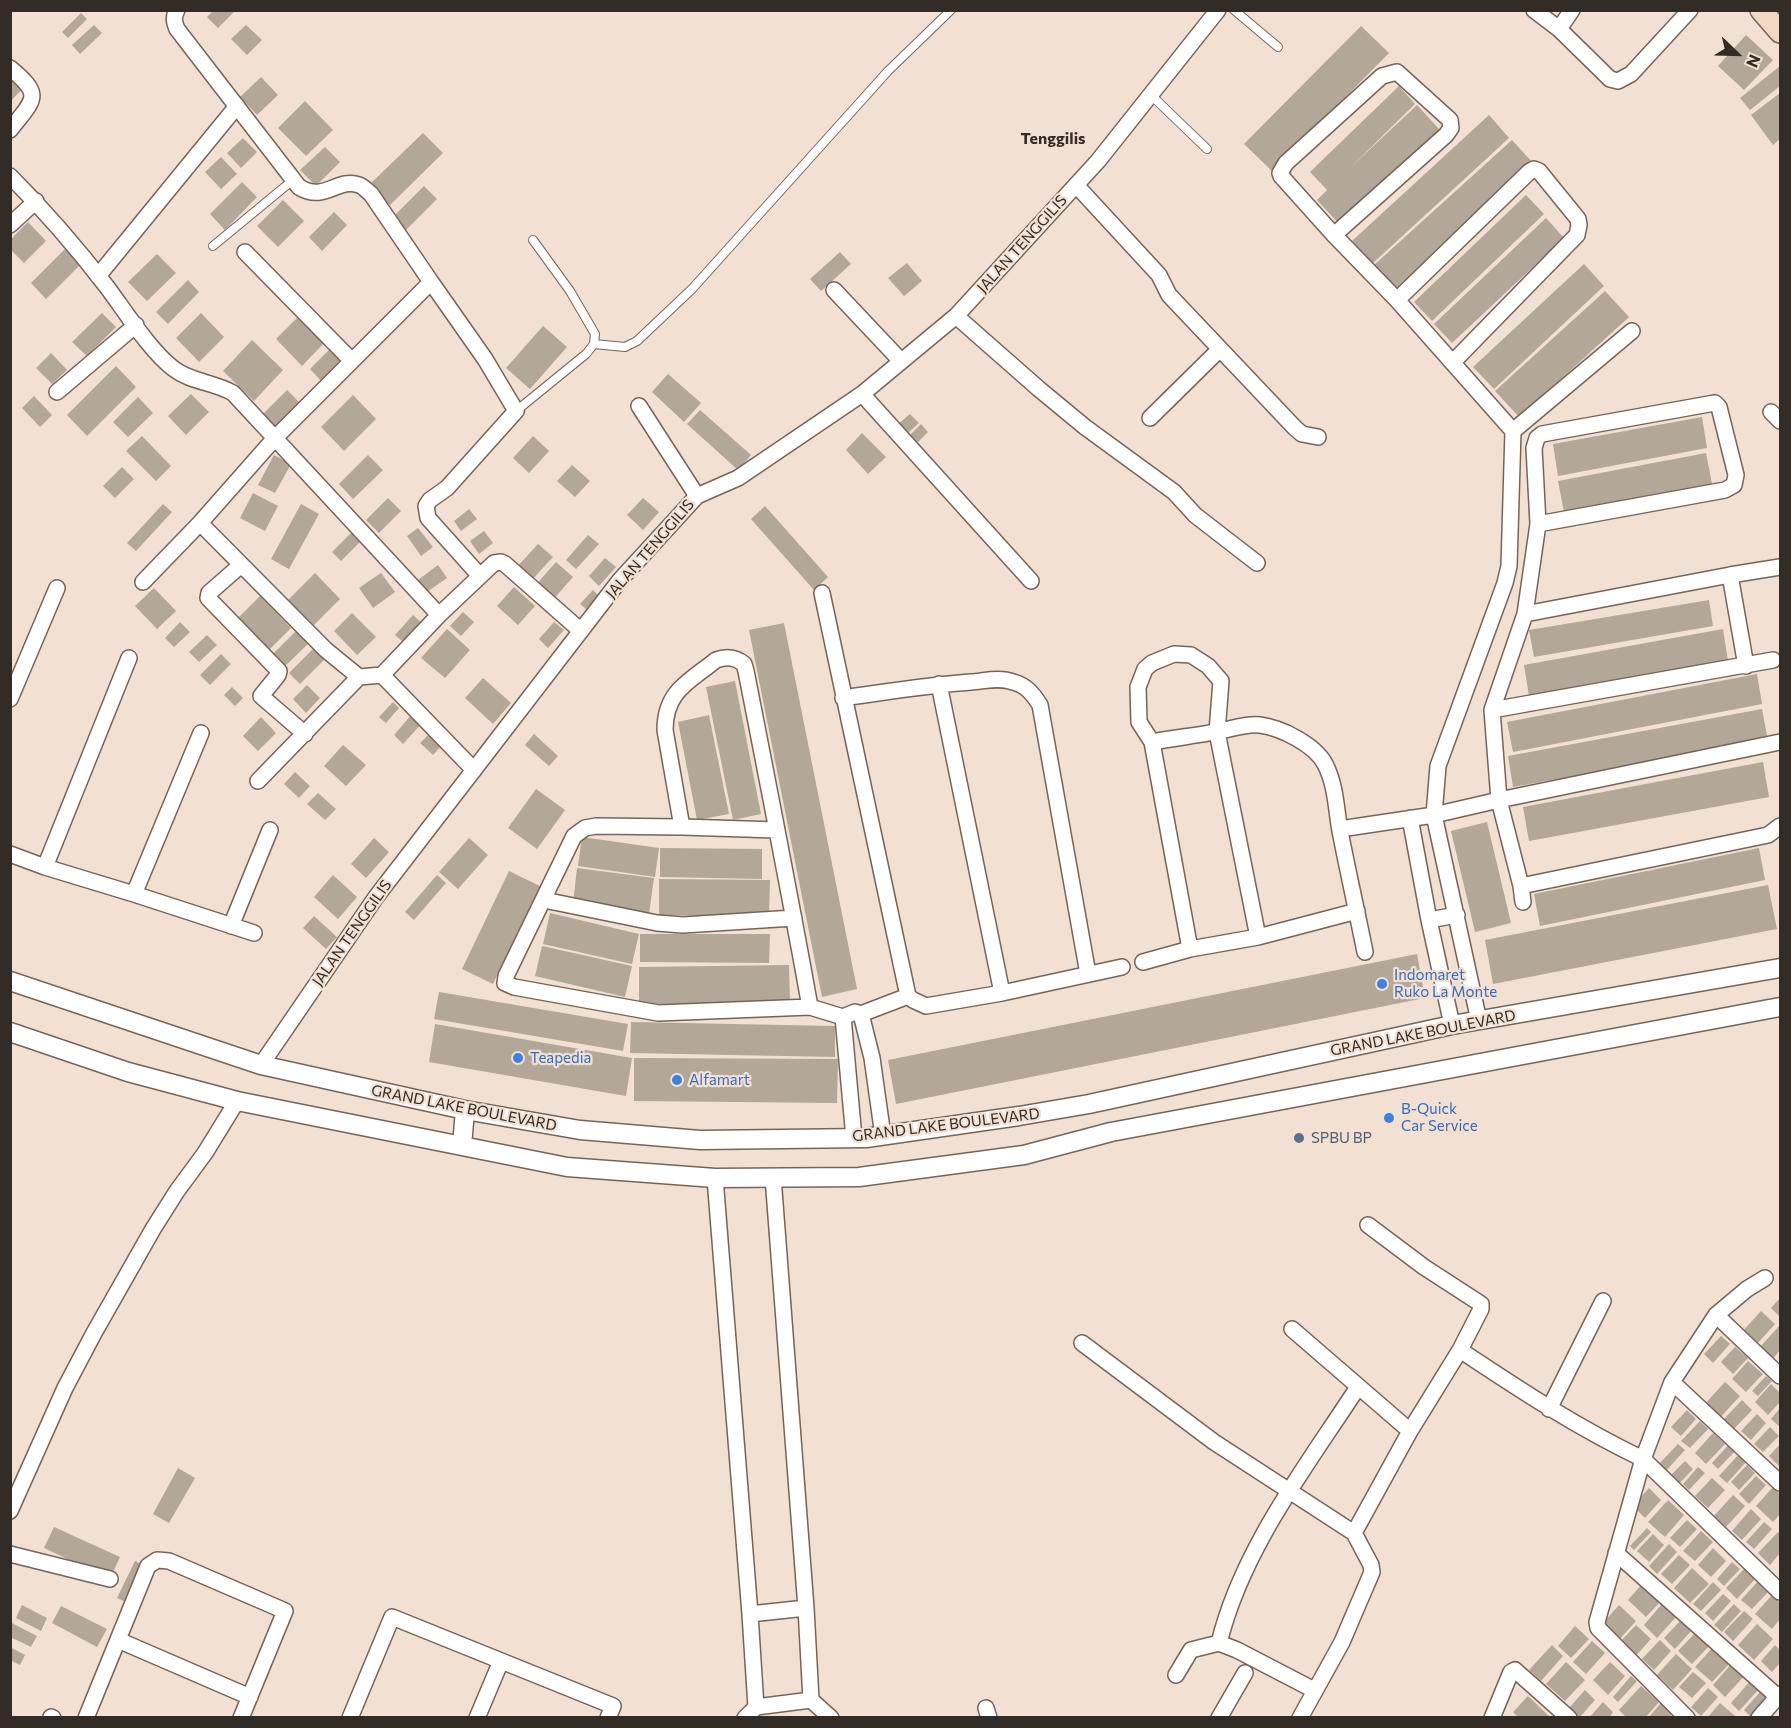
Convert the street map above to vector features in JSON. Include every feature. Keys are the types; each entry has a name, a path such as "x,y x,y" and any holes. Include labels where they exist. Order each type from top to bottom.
{"main road":[{"path":"1761,10 1780,32"}],"street":[{"path":"177,10 174,15 177,28 299,188 308,193 318,194 345,185 359,185 371,194 485,359 516,411 447,488 430,500 426,506 428,518 480,576"},
{"name":"JALAN TENGGILIS","path":"261,1065 376,897 620,580 697,496 738,478 862,394 956,316 1098,161 1218,10"},
{"path":"1534,10 1559,29 1610,79 1618,81 1631,74 1690,10"},
{"path":"1559,29 1572,10"},
{"path":"10,68 31,87 33,96 30,105 10,130"},
{"path":"1334,235 1451,128 1450,120 1397,72 1382,76 1281,169 1281,176 1334,235 1397,300 1513,430 1509,566 1505,583 1438,766 1434,815 1479,1022"},
{"path":"98,276 237,106"},
{"path":"1397,300 1529,172 1534,169 1539,171 1578,219 1577,235 1452,362"},
{"path":"10,176 36,201 161,358 188,377 218,385 233,393 439,615"},
{"path":"1076,185 1159,275 1169,295 1295,428 1302,434 1318,437"},
{"path":"10,225 36,201"},
{"path":"245,252 352,360"},
{"path":"143,582 200,523 275,438 431,282"},
{"path":"834,290 901,361"},
{"path":"956,316 1085,427 1174,492 1195,515 1257,563"},
{"path":"57,392 136,325"},
{"path":"1513,430 1632,331"},
{"path":"1150,418 1220,349"},
{"path":"862,394 1031,581"},
{"path":"1523,902 1499,800 1492,710 1526,615 1538,524 1534,448 1537,438 1542,434 1710,404 1719,407 1737,475 1734,485 1725,490 1538,524"},
{"path":"639,406 697,496"},
{"path":"200,523 326,650 359,677"},
{"path":"258,781 359,677 382,675 439,615 494,563 501,562 581,631"},
{"path":"241,565 208,593 208,598 279,671 261,696 305,734"},
{"path":"1526,615 1780,567"},
{"path":"1730,575 1746,666"},
{"path":"10,699 57,588"},
{"path":"822,593 908,996 926,1006 1002,993 1122,966"},
{"path":"1190,949 1152,741 1139,722 1138,687 1145,669 1152,663 1174,654 1191,655 1208,666 1221,681 1217,732 1258,937"},
{"path":"45,867 129,657"},
{"path":"682,827 665,730 665,716 675,694 716,660 724,657 736,658 744,664 810,1007"},
{"path":"1492,710 1773,660"},
{"path":"382,675 474,770"},
{"path":"843,699 939,684 1000,679 1022,685 1032,693 1040,705 1088,974"},
{"path":"939,684 1002,993"},
{"path":"1152,741 1260,725 1301,741 1315,751 1325,764 1334,789 1365,952"},
{"path":"134,894 201,733"},
{"path":"1340,829 1434,815 1780,742"},
{"path":"1410,819 1452,1025"},
{"path":"777,830 596,826 585,828 574,836 569,845 506,976 505,983 514,987 658,1013 810,1007 843,1017 855,1012 861,1014 908,996"},
{"path":"1521,886 1768,835 1780,826"},
{"path":"231,926 270,830"},
{"path":"10,854 254,933"},
{"path":"544,900 657,923 683,925 794,918"},
{"path":"1143,962 1190,949 1258,937 1357,911"},
{"path":"1429,920 1457,915"},
{"name":"GRAND LAKE BOULEVARD","path":"10,981 261,1065 465,1110 580,1130 700,1140 883,1136 1019,1116 1089,1104 1452,1025 1780,968"},
{"path":"10,1032 128,1072 237,1101 567,1167 715,1178 859,1177 1024,1155 1111,1132 1780,1007"},
{"path":"861,1014 872,1058 883,1136"},
{"path":"843,1017 854,1138"},
{"path":"10,1511 65,1388 94,1333 153,1229 237,1101"},
{"path":"462,1146 465,1110"},
{"path":"715,1178 756,1707"},
{"path":"773,1178 811,1700 831,1718"},
{"path":"1354,1533 1410,1431 1460,1350 1481,1309 1481,1304 1475,1299 1424,1267 1368,1226"},
{"path":"1687,1718 1598,1628 1597,1622 1643,1459 1672,1382 1716,1315 1747,1289 1765,1278"},
{"path":"1549,1409 1603,1301"},
{"path":"1716,1315 1780,1376"},
{"path":"1292,1329 1410,1431"},
{"path":"1082,1343 1214,1442 1354,1533 1371,1565 1372,1572 1342,1642 1300,1718"},
{"path":"1460,1350 1549,1409 1643,1459 1780,1592"},
{"path":"1672,1382 1780,1483"},
{"path":"1219,1642 1236,1587 1250,1557 1358,1388"},
{"path":"1616,1553 1779,1695 1759,1718"},
{"path":"10,1554 110,1580"},
{"path":"87,1718 148,1566 157,1560 169,1561 285,1611 241,1718"},
{"path":"750,1614 806,1608"},
{"path":"350,1718 392,1617 613,1706 608,1718"},
{"path":"118,1640 250,1697"},
{"path":"1176,1675 1191,1650 1219,1642 1314,1690"},
{"path":"477,1718 501,1661"},
{"path":"1492,1718 1511,1672 1515,1670 1569,1718"},
{"path":"1219,1718 1245,1673"},
{"path":"745,1718 756,1707 811,1700"}],"lane":[{"path":"594,344 625,347 637,341 692,289 888,71 951,10"},
{"path":"1234,10 1278,47"},
{"path":"1151,95 1207,149"},
{"path":"213,246 293,180"},
{"path":"516,411 586,354 594,344 595,334 570,291 533,240"}],"building":[{"path":"214,10 236,10 218,28 207,17"},
{"path":"81,13 87,19 68,38 62,32"},
{"path":"94,25 102,33 80,54 72,45"},
{"path":"246,25 262,40 247,55 231,39"},
{"path":"1361,26 1389,53 1272,171 1244,144"},
{"path":"1746,35 1773,60 1744,90 1718,66"},
{"path":"1780,66 1780,86 1750,110 1740,98"},
{"path":"261,77 278,95 257,115 240,97"},
{"path":"10,78 23,88 10,102"},
{"path":"1399,86 1415,104 1351,167 1417,105 1440,130 1340,225 1317,200 1327,190 1310,172"},
{"path":"1780,93 1780,139 1773,145 1751,115"},
{"path":"305,101 333,130 306,156 278,128"},
{"path":"1489,115 1509,138 1372,264 1352,241"},
{"path":"423,133 443,153 390,205 370,184"},
{"path":"243,138 257,152 241,168 227,153"},
{"path":"1512,140 1533,163 1395,289 1374,265"},
{"path":"325,147 340,162 316,186 300,170"},
{"path":"221,157 237,174 221,189 205,172"},
{"path":"242,182 257,197 225,230 210,214"},
{"path":"424,186 437,199 404,232 391,219"},
{"path":"1526,195 1544,214 1432,321 1414,302"},
{"path":"283,200 304,221 278,247 257,226"},
{"path":"334,212 347,225 322,251 309,237"},
{"path":"1546,218 1564,238 1452,343 1434,324"},
{"path":"28,222 46,241 24,263 10,249 10,240"},
{"path":"66,248 81,264 46,299 31,283"},
{"path":"840,252 851,264 821,291 810,279"},
{"path":"157,254 176,273 147,301 128,282"},
{"path":"907,263 922,281 904,296 888,278"},
{"path":"1584,264 1604,286 1494,389 1473,367"},
{"path":"188,280 199,292 168,324 156,312"},
{"path":"1605,291 1629,317 1519,417 1495,391"},
{"path":"102,313 116,327 87,356 72,342"},
{"path":"201,313 224,337 199,362 176,338"},
{"path":"299,316 325,342 302,366 276,339"},
{"path":"543,326 567,347 530,389 506,368"},
{"path":"252,340 283,370 254,401 223,371"},
{"path":"332,347 345,361 323,383 310,369"},
{"path":"51,353 67,370 52,384 36,368"},
{"path":"116,366 136,387 87,436 67,415"},
{"path":"668,374 701,403 684,422 652,392"},
{"path":"287,390 303,406 277,431 262,415"},
{"path":"191,394 209,412 186,435 168,416"},
{"path":"353,395 376,419 344,451 321,427"},
{"path":"34,396 52,415 40,427 22,408"},
{"path":"138,397 153,413 128,437 113,422"},
{"path":"700,410 751,455 738,470 687,424"},
{"path":"910,414 919,423 907,434 898,424"},
{"path":"1702,417 1707,448 1558,476 1553,444"},
{"path":"921,424 928,432 913,447 906,439"},
{"path":"862,433 886,457 868,474 846,450"},
{"path":"142,436 171,466 156,481 126,451"},
{"path":"533,436 549,451 529,473 513,458"},
{"path":"1706,453 1712,484 1564,512 1558,481"},
{"path":"274,455 291,464 275,493 258,485"},
{"path":"368,455 383,470 353,499 339,484"},
{"path":"572,465 590,481 575,497 557,481"},
{"path":"122,467 134,479 115,498 103,486"},
{"path":"253,493 278,506 265,531 240,518"},
{"path":"388,498 401,511 379,533 366,520"},
{"path":"643,498 659,512 643,530 627,515"},
{"path":"163,504 172,512 136,551 127,543"},
{"path":"301,504 319,514 289,569 271,559"},
{"path":"765,506 828,577 814,590 751,519"},
{"path":"469,509 477,519 461,531 454,521"},
{"path":"418,528 433,547 421,556 407,536"},
{"path":"484,531 493,543 479,554 470,541"},
{"path":"352,532 361,541 341,561 332,552"},
{"path":"588,535 599,544 576,569 566,560"},
{"path":"538,544 553,557 531,581 516,568"},
{"path":"605,558 616,567 599,586 589,576"},
{"path":"556,562 573,577 551,602 534,587"},
{"path":"438,565 447,578 427,592 418,580"},
{"path":"315,573 340,599 314,625 288,600"},
{"path":"381,573 395,592 373,608 359,588"},
{"path":"514,587 535,606 518,625 497,606"},
{"path":"154,588 176,611 157,629 135,606"},
{"path":"593,590 604,601 592,614 580,604"},
{"path":"260,596 291,628 269,650 238,618"},
{"path":"1709,600 1713,626 1534,657 1529,630"},
{"path":"463,612 474,622 461,636 450,626"},
{"path":"352,613 376,637 357,655 334,631"},
{"path":"413,615 424,625 407,645 395,635"},
{"path":"180,622 190,632 174,647 165,638"},
{"path":"554,622 564,630 548,648 539,639"},
{"path":"784,623 857,989 822,997 749,630"},
{"path":"447,629 470,650 445,678 421,658"},
{"path":"1723,629 1728,661 1529,696 1524,665"},
{"path":"297,630 309,643 284,667 272,655"},
{"path":"207,635 217,645 199,662 189,652"},
{"path":"316,646 327,657 300,684 289,673"},
{"path":"221,654 231,664 210,685 200,675"},
{"path":"1757,674 1762,704 1513,752 1507,722"},
{"path":"483,678 511,703 493,724 465,698"},
{"path":"735,681 761,814 733,820 706,687"},
{"path":"307,685 320,698 306,713 293,699"},
{"path":"232,687 243,698 235,706 224,695"},
{"path":"393,702 399,708 386,723 379,717"},
{"path":"1762,709 1768,741 1513,787 1508,756"},
{"path":"413,713 423,722 403,744 394,735"},
{"path":"709,715 729,814 697,820 678,722"},
{"path":"261,717 276,733 258,751 243,736"},
{"path":"430,733 443,744 433,755 420,743"},
{"path":"534,734 558,756 549,766 525,745"},
{"path":"343,745 366,765 346,786 324,766"},
{"path":"1763,762 1769,797 1529,841 1523,807"},
{"path":"295,772 310,786 299,798 284,784"},
{"path":"536,789 565,810 537,849 508,828"},
{"path":"318,793 336,809 325,820 307,804"},
{"path":"1487,822 1511,923 1475,932 1451,831"},
{"path":"582,837 659,848 655,877 578,866"},
{"path":"374,838 389,852 366,878 351,864"},
{"path":"469,838 488,855 458,889 439,872"},
{"path":"660,848 762,849 762,879 660,877"},
{"path":"1759,848 1765,880 1540,926 1534,894"},
{"path":"577,868 654,878 649,914 573,904"},
{"path":"509,871 540,886 493,984 462,969"},
{"path":"333,875 357,897 338,919 314,897"},
{"path":"437,875 446,883 414,920 405,912"},
{"path":"659,879 770,880 769,917 659,915"},
{"path":"1768,885 1777,929 1493,984 1485,940"},
{"path":"550,913 639,934 632,964 543,944"},
{"path":"314,916 337,937 326,949 303,928"},
{"path":"640,934 770,934 769,963 640,962"},
{"path":"542,946 632,966 625,997 535,976"},
{"path":"1417,954 1425,998 896,1104 888,1060"},
{"path":"789,965 790,1003 639,1005 639,967"},
{"path":"439,992 628,1024 623,1051 434,1019"},
{"path":"631,1022 835,1026 835,1057 630,1053"},
{"path":"435,1024 632,1058 626,1096 429,1062"},
{"path":"634,1058 838,1059 837,1103 634,1101"},
{"path":"1780,1298 1780,1317 1771,1308"},
{"path":"1761,1311 1775,1324 1757,1344 1743,1331"},
{"path":"1780,1325 1780,1350 1773,1359 1760,1347"},
{"path":"1721,1336 1730,1344 1713,1363 1704,1354"},
{"path":"1735,1347 1748,1358 1733,1374 1721,1362"},
{"path":"1748,1361 1763,1374 1746,1392 1732,1379"},
{"path":"1766,1376 1772,1381 1758,1396 1752,1391"},
{"path":"1725,1382 1740,1396 1718,1420 1703,1406"},
{"path":"1771,1384 1780,1393 1780,1402 1768,1415 1755,1402"},
{"path":"1742,1400 1752,1410 1733,1430 1723,1420"},
{"path":"1780,1408 1780,1427 1771,1419"},
{"path":"1687,1410 1696,1419 1681,1436 1671,1427"},
{"path":"1757,1414 1766,1423 1751,1440 1741,1431"},
{"path":"1700,1421 1708,1429 1690,1448 1681,1441"},
{"path":"1770,1427 1779,1436 1763,1452 1754,1444"},
{"path":"1713,1433 1725,1444 1706,1464 1695,1453"},
{"path":"1731,1442 1738,1448 1718,1469 1712,1463"},
{"path":"1678,1444 1685,1450 1665,1472 1658,1465"},
{"path":"1780,1444 1780,1467 1769,1456"},
{"path":"1739,1454 1747,1461 1727,1483 1719,1476"},
{"path":"1685,1461 1693,1469 1677,1486 1668,1478"},
{"path":"1747,1465 1755,1473 1739,1490 1731,1482"},
{"path":"1698,1467 1705,1473 1689,1490 1683,1484"},
{"path":"178,1468 195,1478 169,1523 153,1514"},
{"path":"1756,1476 1766,1485 1749,1504 1739,1494"},
{"path":"1712,1478 1725,1490 1708,1508 1695,1496"},
{"path":"1773,1487 1780,1494 1780,1514 1773,1522 1756,1506"},
{"path":"1649,1488 1661,1500 1645,1518 1633,1506"},
{"path":"1733,1495 1745,1506 1726,1527 1714,1516"},
{"path":"1668,1500 1684,1515 1665,1537 1648,1522"},
{"path":"1751,1509 1761,1519 1742,1540 1732,1531"},
{"path":"1687,1520 1697,1529 1680,1547 1670,1538"},
{"path":"1764,1522 1772,1529 1754,1549 1746,1542"},
{"path":"54,1527 120,1557 110,1579 44,1548"},
{"path":"1647,1528 1651,1532 1634,1550 1630,1546"},
{"path":"1701,1531 1713,1542 1695,1561 1683,1551"},
{"path":"1778,1532 1780,1534 1780,1553 1770,1565 1758,1553"},
{"path":"1653,1534 1664,1545 1649,1562 1637,1551"},
{"path":"1669,1544 1677,1552 1657,1574 1649,1566"},
{"path":"1713,1548 1726,1561 1711,1577 1698,1565"},
{"path":"1679,1555 1690,1565 1672,1584 1661,1574"},
{"path":"135,1561 146,1566 128,1603 117,1598"},
{"path":"1732,1562 1740,1569 1724,1586 1717,1579"},
{"path":"1692,1568 1709,1584 1690,1603 1674,1588"},
{"path":"1744,1569 1755,1579 1737,1599 1726,1588"},
{"path":"1759,1580 1770,1590 1752,1609 1741,1600"},
{"path":"1713,1582 1721,1590 1701,1611 1693,1604"},
{"path":"1643,1583 1662,1600 1646,1617 1628,1600"},
{"path":"1723,1594 1731,1601 1713,1621 1705,1613"},
{"path":"1772,1595 1780,1603 1780,1619 1772,1629 1755,1614"},
{"path":"1662,1604 1676,1617 1657,1638 1644,1625"},
{"path":"1734,1604 1741,1611 1722,1632 1714,1625"},
{"path":"22,1605 47,1618 41,1631 16,1618"},
{"path":"1619,1605 1636,1621 1619,1640 1602,1624"},
{"path":"61,1606 107,1629 97,1647 52,1623"},
{"path":"1744,1611 1753,1619 1733,1641 1724,1632"},
{"path":"1681,1620 1692,1630 1675,1649 1664,1638"},
{"path":"10,1622 37,1636 31,1647 10,1637"},
{"path":"1757,1624 1773,1639 1754,1660 1738,1645"},
{"path":"1636,1625 1651,1639 1633,1659 1618,1644"},
{"path":"1575,1626 1589,1639 1571,1658 1558,1646"},
{"path":"1696,1632 1710,1645 1692,1664 1678,1651"},
{"path":"1660,1640 1671,1651 1654,1670 1642,1659"},
{"path":"1592,1641 1605,1653 1586,1674 1573,1662"},
{"path":"1552,1645 1563,1656 1541,1681 1529,1670"},
{"path":"1715,1645 1732,1661 1712,1682 1695,1667"},
{"path":"1775,1645 1780,1650 1780,1663 1772,1672 1761,1661"},
{"path":"10,1647 25,1655 20,1665 10,1660"},
{"path":"1676,1654 1692,1669 1673,1690 1657,1675"},
{"path":"1566,1662 1585,1680 1565,1701 1546,1684"},
{"path":"1610,1662 1625,1676 1608,1695 1593,1680"},
{"path":"1733,1662 1746,1674 1725,1697 1713,1685"},
{"path":"1693,1672 1706,1683 1692,1698 1679,1687"},
{"path":"1631,1676 1637,1681 1618,1702 1613,1697"},
{"path":"1751,1680 1760,1688 1739,1711 1731,1703"},
{"path":"1641,1686 1659,1702 1645,1718 1627,1718 1619,1710"},
{"path":"1708,1688 1718,1697 1701,1716 1691,1707"},
{"path":"1585,1690 1595,1700 1577,1718 1568,1709"},
{"path":"1761,1691 1770,1699 1752,1718 1744,1710"},
{"path":"1528,1696 1551,1718 1519,1718 1513,1712"},
{"path":"1603,1702 1613,1712 1609,1718 1589,1718"},
{"path":"1662,1702 1673,1713 1669,1718 1648,1718"},
{"path":"1720,1703 1735,1716 1733,1718 1707,1718"}],"place":[{"name":"Indomaret Ruko La Monte","path":"1382,984"},
{"name":"Teapedia","path":"518,1058"},
{"name":"Alfamart","path":"677,1080"},
{"name":"B-Quick Car Service","path":"1389,1118"},
{"name":"SPBU BP","path":"1299,1138"}],"district":[{"name":"Tenggilis","path":"1053,139"}]}
